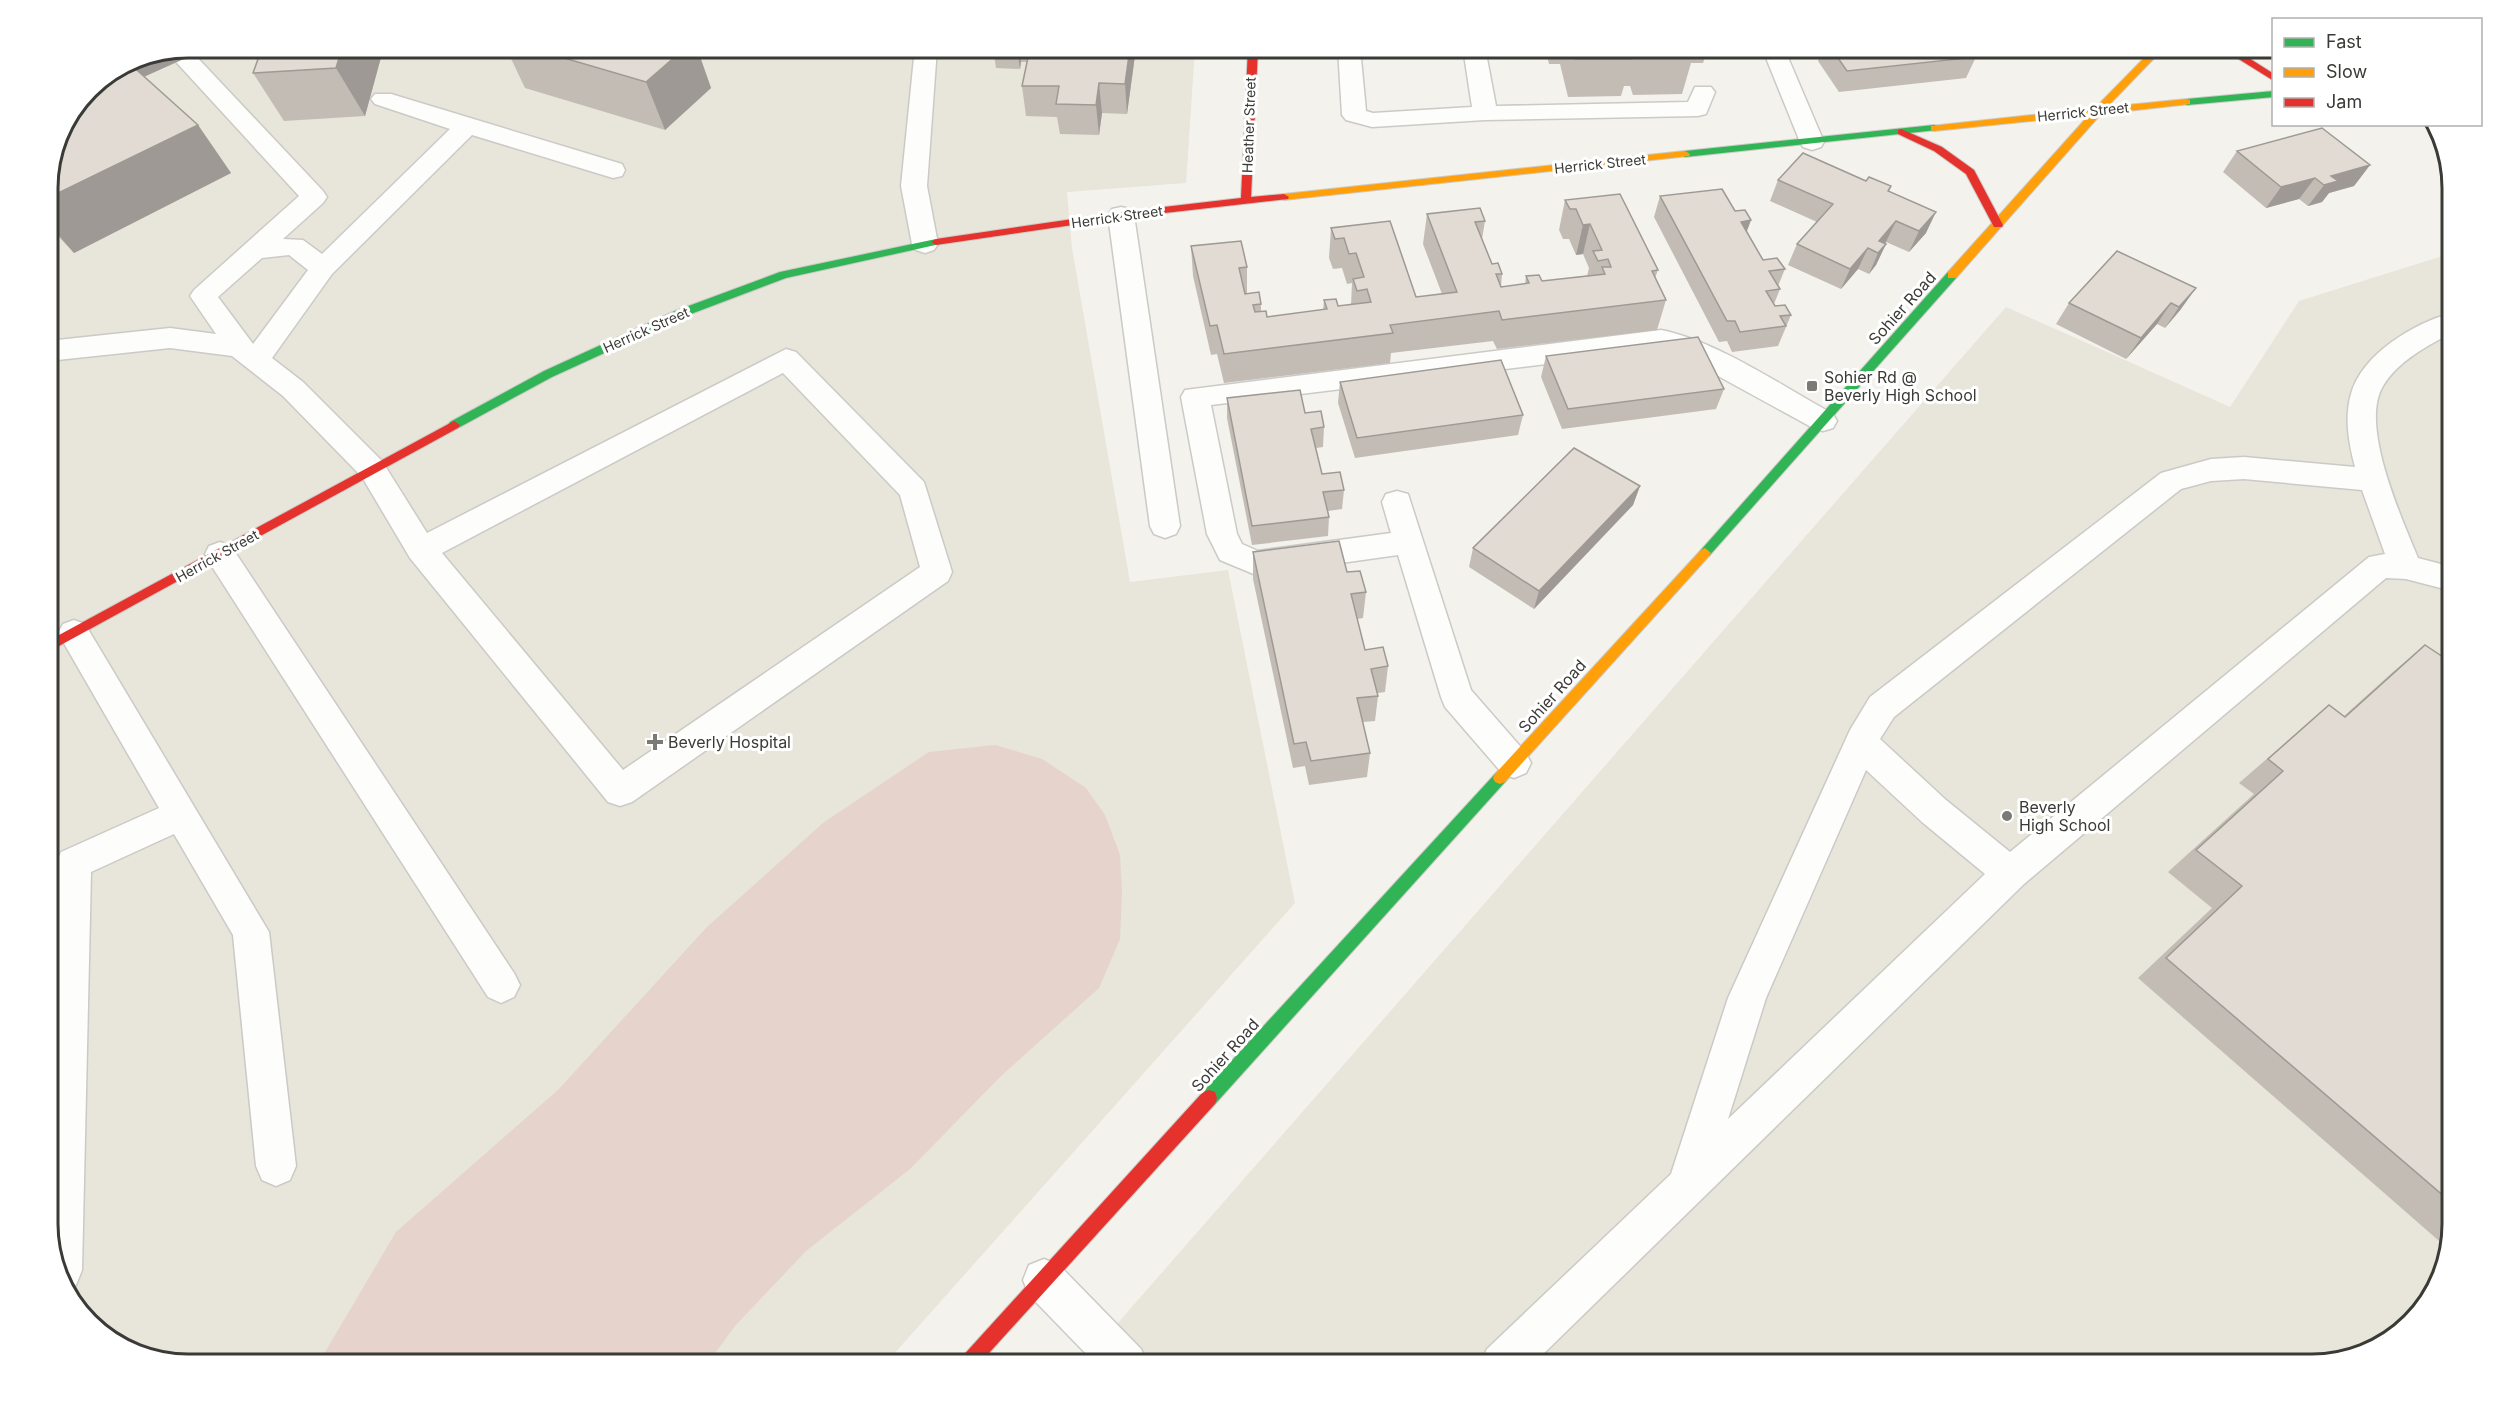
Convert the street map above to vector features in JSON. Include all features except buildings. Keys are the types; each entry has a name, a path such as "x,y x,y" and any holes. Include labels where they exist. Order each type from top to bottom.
{"street":[{"path":"185,58 314,197 203,296 247,354 293,389 372,469 421,550 620,790 937,572 914,490 786,359 421,550"},
{"path":"925,58 914,186 925,244"},
{"name":"Heather Street","path":"1246,201 1252,58"},
{"path":"1350,58 1354,115 1372,120 1485,114 1698,109 1703,92"},
{"path":"1476,58 1485,114"},
{"path":"1777,58 1812,142"},
{"name":"Sohier Road","path":"976,1354 1514,763 2099,110 2149,58"},
{"path":"2242,58 2272,77"},
{"name":"Herrick Street","path":"61,640 548,374 679,314 784,275 925,244 1121,215 2099,110 2272,94"},
{"path":"383,99 613,171"},
{"path":"247,354 323,268 467,126"},
{"path":"1900,132 1938,150 1970,172 1998,225"},
{"path":"1121,215 1166,526"},
{"path":"254,250 294,246 323,268"},
{"path":"2406,567 2372,480 2363,431 2365,393 2391,358 2441,326"},
{"path":"59,350 170,338 247,354"},
{"path":"1410,542 1256,563 1231,552 1222,534 1195,397 1661,340 1677,343 1699,353 1822,421"},
{"path":"1687,1183 1747,998 1862,742 1882,706 2171,481 2211,470 2244,468 2372,480"},
{"path":"1397,502 1457,697 1514,763"},
{"path":"220,554 501,984"},
{"path":"1512,1354 2011,873 2380,566 2406,567 2441,576"},
{"path":"61,640 181,815 251,932 276,1166"},
{"path":"1862,742 1906,788 1956,832 2011,873"},
{"path":"62,1251 74,863 181,815"},
{"path":"1044,1280 1116,1354"}],"shaded area":[{"name":"Beverly Hospital","path":"188,58 1194,58 1186,183 1067,192 1072,248 1130,582 1228,570 1295,903 894,1354 188,1354 154,1349 123,1336 96,1316 80,1296 65,1266 59,1232 59,180 68,138 85,109 109,85 138,68 154,63"},
{"name":"Beverly High School","path":"2441,256 2442,1224 2432,1274 2415,1303 2404,1316 2391,1327 2362,1344 2312,1354 1091,1354 2006,307 2230,407 2299,301"},
{"path":"995,745 1042,759 1086,788 1105,815 1120,855 1122,891 1120,939 1099,988 1002,1075 910,1169 806,1251 735,1326 714,1354 324,1354 396,1232 558,1090 706,928 823,823 929,752"}],"traffic: fast":[{"path":"2187,102 2272,94"},
{"path":"1685,154 1934,128"},
{"path":"454,425 548,374 679,314 784,275 936,242"},
{"path":"1705,553 1952,275"},
{"path":"1209,1098 1500,778"}],"traffic: slow":[{"path":"1952,275 2099,110 2149,58"},
{"path":"1934,128 2187,102"},
{"path":"1284,197 1685,154"},
{"path":"1500,778 1705,553"}],"traffic: jam":[{"path":"1246,201 1253,58"},
{"path":"2242,58 2272,77"},
{"path":"1901,132 1938,149 1970,172 1998,225"},
{"path":"936,242 1121,215 1284,197"},
{"path":"59,641 454,425"},
{"path":"976,1354 1209,1098"}],"place":[{"name":"Sohier Rd @ Beverly High School","path":"1812,386"},
{"name":"Beverly Hospital","path":"655,742"},
{"name":"Beverly High School","path":"2007,816"}]}
